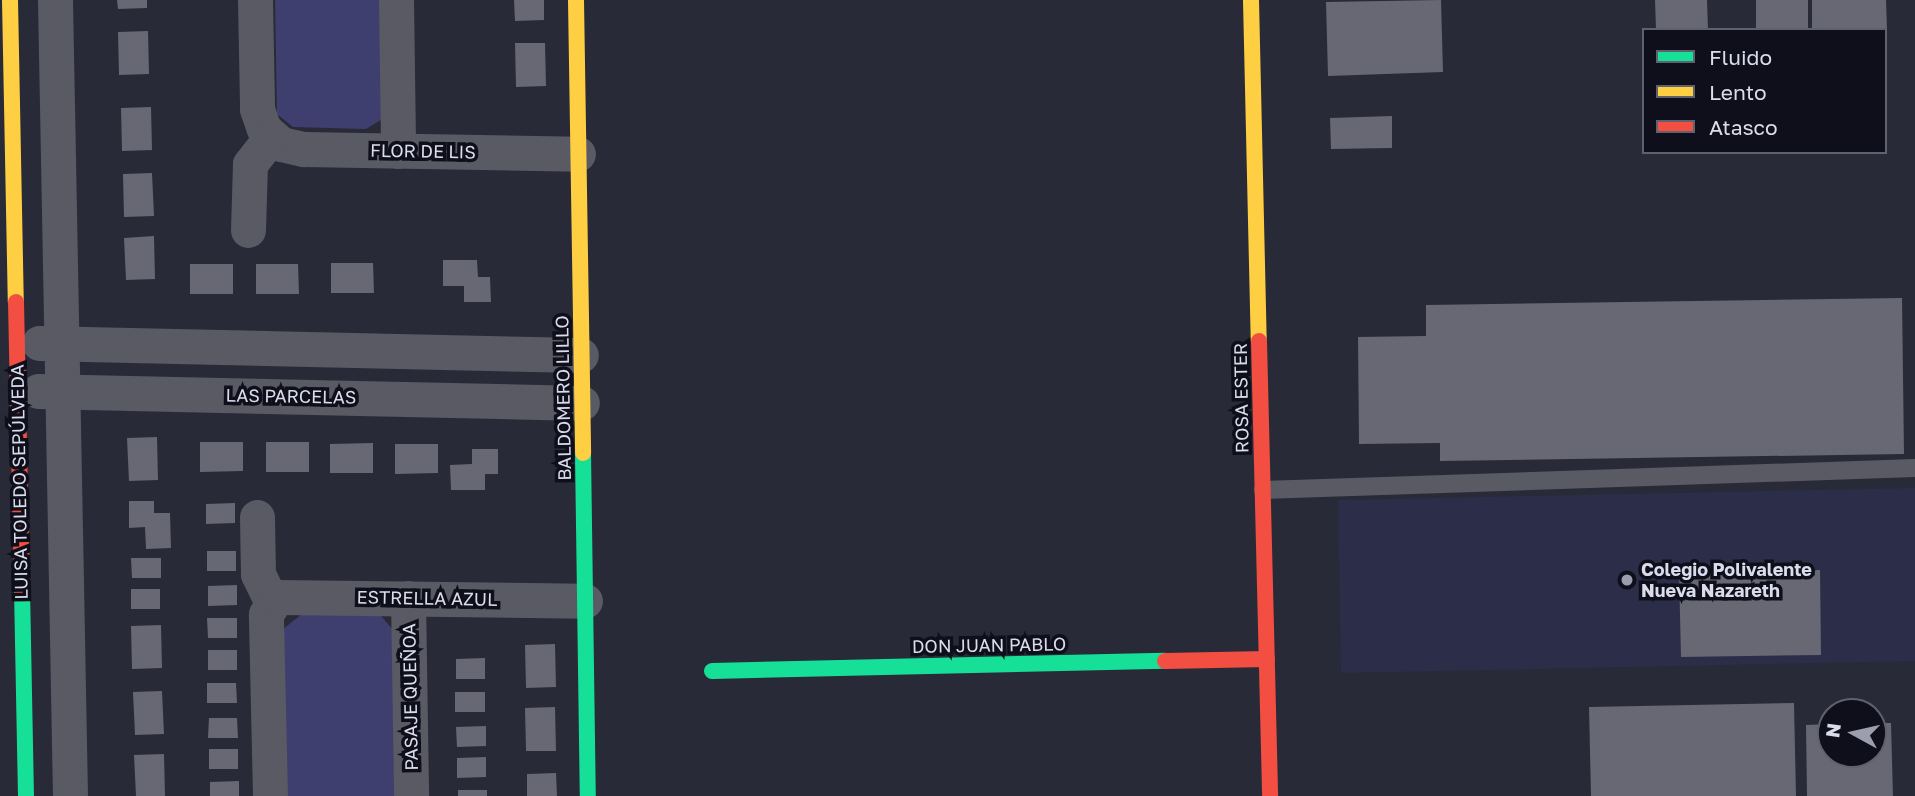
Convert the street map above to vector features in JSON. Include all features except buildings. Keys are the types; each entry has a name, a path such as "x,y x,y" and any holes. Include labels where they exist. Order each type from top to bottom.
{"street":[{"name":"LUISA TOLEDO SEPÚLVEDA","path":"10,0 8,343 26,796"},
{"path":"55,0 70,796"},
{"path":"248,230 250,164 271,137 257,108 255,0"},
{"path":"396,0 398,151"},
{"name":"BALDOMERO LILLO","path":"576,0 588,796"},
{"name":"ROSA ESTER","path":"1251,0 1270,796"},
{"name":"FLOR DE LIS","path":"271,137 303,149 578,154"},
{"path":"8,343 581,355"},
{"name":"LAS PARCELAS","path":"9,390 582,403"},
{"path":"257,517 258,574 271,601 266,614 270,796"},
{"name":"ESTRELLA AZUL","path":"271,601 284,596 585,601"},
{"name":"PASAJE QUEÑOA","path":"408,598 411,796"},
{"name":"DON JUAN PABLO","path":"712,671 1266,659"}],"lane":[{"path":"1263,490 1915,468"}],"shaded area":[{"path":"275,0 384,0 384,118 366,129 293,127 277,114"},
{"name":"Colegio Polivalente Nueva Nazareth","path":"1915,488 1915,661 1341,673 1338,500"},
{"path":"302,614 380,615 395,632 399,796 286,796 283,629"}],"traffic: fast":[{"path":"583,453 588,796"},
{"path":"22,589 26,796"},
{"path":"712,671 1165,661"}],"traffic: slow":[{"path":"10,0 16,302"},
{"path":"576,0 583,453"},
{"path":"1251,0 1259,341"}],"traffic: jam":[{"path":"16,302 22,589"},
{"path":"1259,341 1270,796"},
{"path":"1165,661 1267,659"}],"place":[{"name":"Colegio Polivalente Nueva Nazareth","path":"1627,580"}]}
